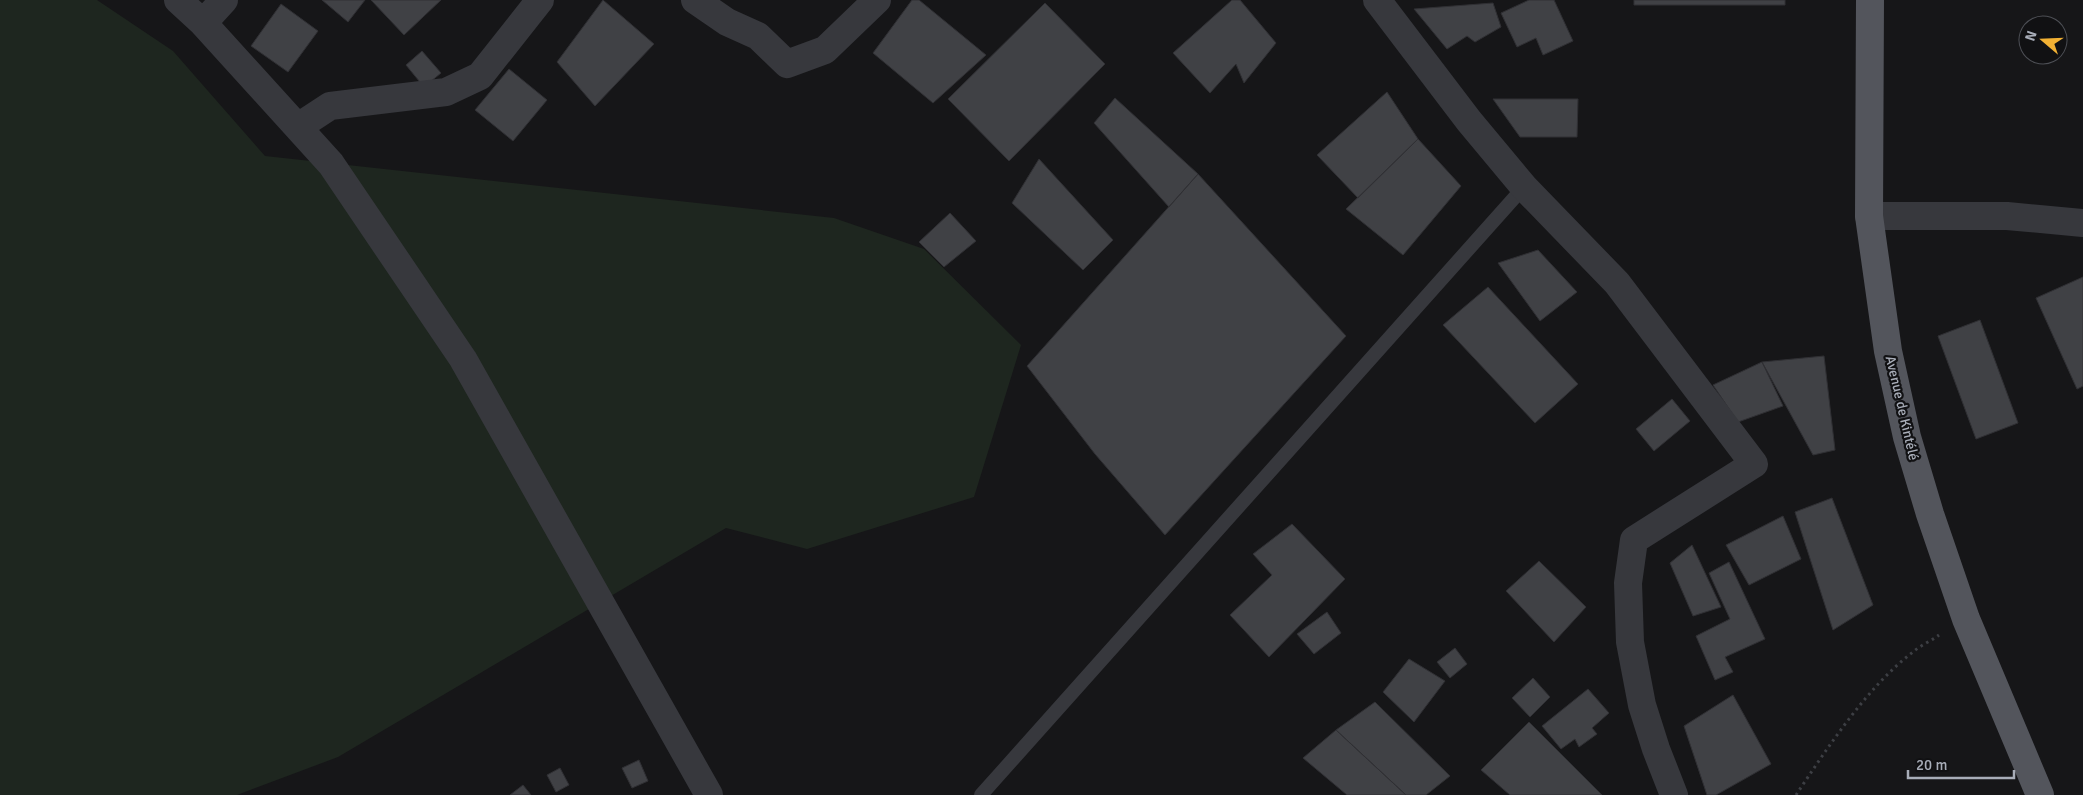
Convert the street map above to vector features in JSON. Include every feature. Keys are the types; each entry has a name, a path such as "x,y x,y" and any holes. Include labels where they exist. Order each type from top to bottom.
{"main road":[{"name":"Avenue de Kintélé","path":"1870,0 1869,216 1888,351 1907,437 1930,514 1966,620 2040,795"}],"street":[{"path":"178,0 203,22 331,164 463,359 709,795"},
{"path":"203,22 224,0"},
{"path":"298,127 330,106 446,92 480,76 540,0"},
{"path":"696,0 727,22 758,36 787,64 825,50 877,0"},
{"path":"1377,0 1470,121 1524,187 1617,283 1754,464 1634,540 1628,583 1630,642 1642,705 1656,749 1674,795"},
{"path":"1869,216 2007,216 2083,223"}],"lane":[{"path":"981,795 1524,187"}],"path":[{"path":"1796,795 1819,760 1870,692 1913,651 1966,620"}],"shaded area":[{"path":"0,0 97,0 173,51 265,156 834,218 924,249 1021,345 974,497 807,549 726,528 338,757 237,795 0,795"}],"building":[{"path":"322,0 365,0 348,22"},
{"path":"371,0 441,0 404,35"},
{"path":"603,0 654,44 595,106 557,62"},
{"path":"912,0 919,0 986,55 933,103 873,53"},
{"path":"1232,0 1240,0 1276,43 1244,83 1236,64 1210,93 1173,53"},
{"path":"1529,0 1554,0 1573,41 1543,55 1536,38 1517,47 1501,13"},
{"path":"1634,0 1785,0 1785,5 1634,5"},
{"path":"1045,3 1105,64 1009,161 948,99"},
{"path":"1493,3 1501,27 1475,42 1467,36 1447,49 1414,9"},
{"path":"281,4 318,31 288,72 251,46"},
{"path":"422,51 441,73 424,87 406,65"},
{"path":"509,69 547,100 513,141 475,110"},
{"path":"1387,92 1418,139 1358,198 1317,155"},
{"path":"1115,98 1198,174 1169,207 1094,123"},
{"path":"1493,99 1578,99 1577,137 1520,137"},
{"path":"1418,139 1461,186 1403,255 1346,209"},
{"path":"1039,159 1113,240 1083,270 1012,203"},
{"path":"1198,174 1346,336 1165,535 1095,454 1027,366"},
{"path":"950,213 976,241 944,267 919,242"},
{"path":"1538,250 1577,292 1540,321 1498,263"},
{"path":"2083,277 2083,386 2077,389 2036,298"},
{"path":"1488,287 1578,384 1535,423 1443,325"},
{"path":"1980,320 2018,423 1976,439 1938,336"},
{"path":"1824,356 1835,450 1813,455 1762,362"},
{"path":"1762,362 1783,406 1738,422 1713,385"},
{"path":"1672,399 1690,421 1654,451 1636,429"},
{"path":"1832,498 1873,605 1833,630 1795,512"},
{"path":"1783,516 1801,559 1749,585 1726,545"},
{"path":"1292,524 1345,579 1269,657 1230,615 1272,575 1253,554"},
{"path":"1692,545 1721,607 1693,616 1670,563"},
{"path":"1539,561 1586,607 1554,642 1506,591"},
{"path":"1729,562 1765,639 1725,657 1733,672 1715,680 1696,636 1730,619 1709,573"},
{"path":"1327,612 1341,633 1314,654 1297,634"},
{"path":"1455,648 1467,664 1450,678 1437,662"},
{"path":"1409,659 1445,681 1414,722 1383,692"},
{"path":"1533,678 1550,697 1530,717 1512,698"},
{"path":"1588,689 1609,713 1592,728 1597,734 1579,747 1575,739 1561,749 1542,726"},
{"path":"1733,695 1771,764 1716,795 1707,795 1684,726"},
{"path":"1375,702 1450,776 1426,795 1406,795 1336,730"},
{"path":"1529,722 1602,795 1510,795 1481,770"},
{"path":"1336,730 1406,795 1347,795 1303,758"},
{"path":"639,760 648,781 632,788 622,768"},
{"path":"560,768 569,785 556,792 547,775"},
{"path":"523,785 531,795 510,795"}]}
